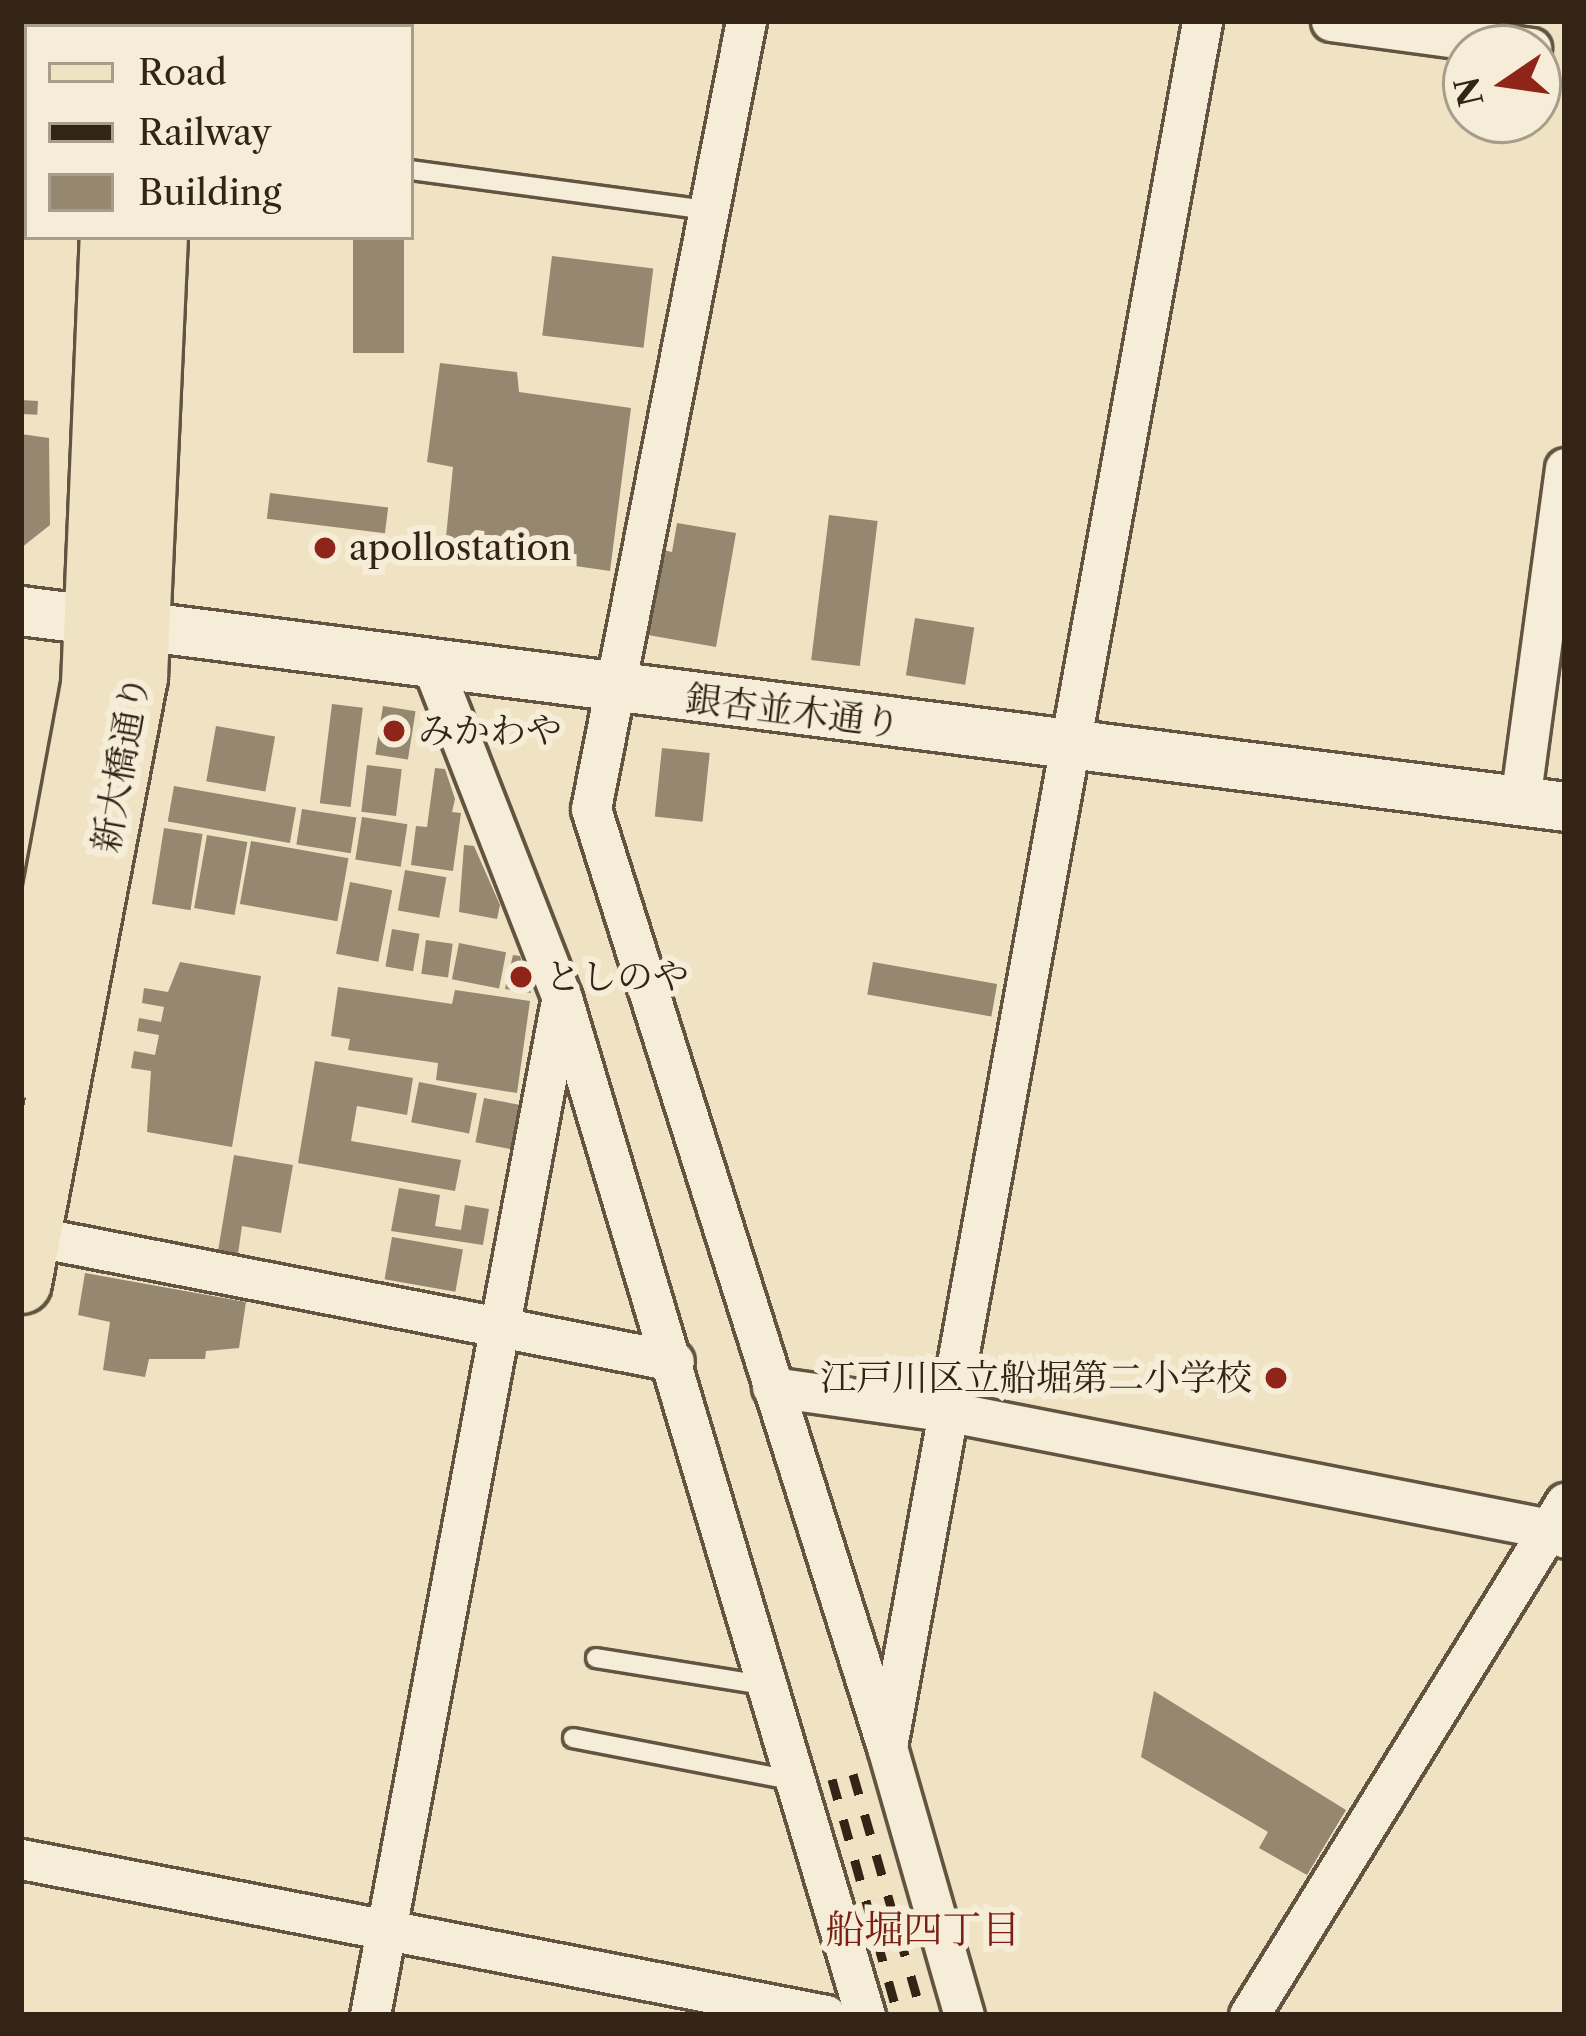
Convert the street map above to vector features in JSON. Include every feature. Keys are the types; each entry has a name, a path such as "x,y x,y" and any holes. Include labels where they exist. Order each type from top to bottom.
{"main road":[{"name":"新大橋通り","path":"21,1068 88,721 120,625 111,240"},
{"name":"新大橋通り","path":"24,1251 109,839 120,625 158,240"}],"street":[{"path":"746,21 591,809 886,1747 964,2015"},
{"path":"886,1747 1073,746 1202,21"},
{"path":"1331,21 1442,36"},
{"path":"1543,804 1565,468"},
{"name":"銀杏並木通り","path":"21,610 1543,804"},
{"path":"432,665 562,998 771,1686 865,2015"},
{"path":"370,2015 562,998"},
{"path":"24,1251 674,1361"},
{"path":"772,1387 951,1412 1560,1523 1249,2015"},
{"path":"21,1859 826,2015"},
{"path":"836,2015 852,1969"}],"lane":[{"path":"414,170 708,210"},
{"path":"596,1658 771,1686"},
{"path":"573,1738 797,1780"}],"building":[{"path":"353,240 404,240 404,353 353,353"},
{"path":"552,256 653,268 643,348 542,335"},
{"path":"440,363 517,372 519,392 631,408 610,571 445,547 453,467 427,462"},
{"path":"21,400 38,401 37,415 21,414"},
{"path":"21,434 49,438 50,525 21,548"},
{"path":"270,493 388,508 385,533 267,519"},
{"path":"829,515 878,521 860,666 811,660"},
{"path":"677,523 736,533 716,647 648,635 663,550 672,552"},
{"path":"915,618 974,627 965,685 906,675"},
{"path":"332,704 363,708 351,807 320,803"},
{"path":"383,706 416,711 408,760 375,754"},
{"path":"216,726 275,736 265,792 206,781"},
{"path":"662,748 710,753 703,822 655,817"},
{"path":"367,765 402,769 396,816 361,812"},
{"path":"435,768 445,769 455,799 452,812 461,813 453,871 411,865 416,826 427,827"},
{"path":"174,786 296,808 290,843 168,821"},
{"path":"302,809 356,818 351,853 296,845"},
{"path":"362,817 407,824 401,867 355,859"},
{"path":"164,828 203,834 190,910 152,904"},
{"path":"207,835 247,842 235,915 194,908"},
{"path":"251,841 348,858 337,921 240,904"},
{"path":"464,845 474,846 500,905 497,919 459,912"},
{"path":"405,870 446,877 439,918 398,910"},
{"path":"350,882 392,890 378,962 336,954"},
{"path":"392,929 420,934 413,971 385,966"},
{"path":"426,940 453,944 448,977 421,974"},
{"path":"459,943 506,952 499,988 452,979"},
{"path":"513,955 520,956 531,993 505,989"},
{"path":"180,962 261,976 232,1147 147,1132 151,1071 131,1068 134,1051 155,1055 159,1035 137,1031 139,1018 161,1022 164,1007 142,1003 144,988 168,992"},
{"path":"873,962 997,984 991,1016 867,994"},
{"path":"338,987 452,1004 455,990 530,1001 517,1093 436,1080 438,1063 348,1050 350,1039 331,1036"},
{"path":"315,1061 413,1078 407,1115 357,1106 351,1141 461,1160 455,1191 298,1163"},
{"path":"419,1082 477,1093 469,1134 411,1122"},
{"path":"484,1098 519,1105 511,1149 475,1142"},
{"path":"234,1155 293,1165 281,1233 242,1226 238,1254 218,1251"},
{"path":"399,1188 440,1195 435,1226 461,1230 465,1205 489,1209 483,1245 391,1231"},
{"path":"392,1237 463,1250 455,1292 385,1279"},
{"path":"85,1273 246,1302 239,1348 206,1351 205,1359 149,1359 145,1377 103,1370 110,1322 78,1315"},
{"path":"1154,1691 1346,1810 1307,1875 1259,1848 1268,1832 1141,1757"}],"railway":[{"path":"853,1774 922,2015"},
{"path":"832,1779 898,2015"}],"place":[{"name":"apollostation","path":"325,548"},
{"name":"みかわや","path":"394,731"},
{"name":"としのや","path":"521,977"},
{"name":"江戸川区立船堀第二小学校","path":"1276,1378"}],"district":[{"name":"船堀四丁目","path":"923,1929"}]}
